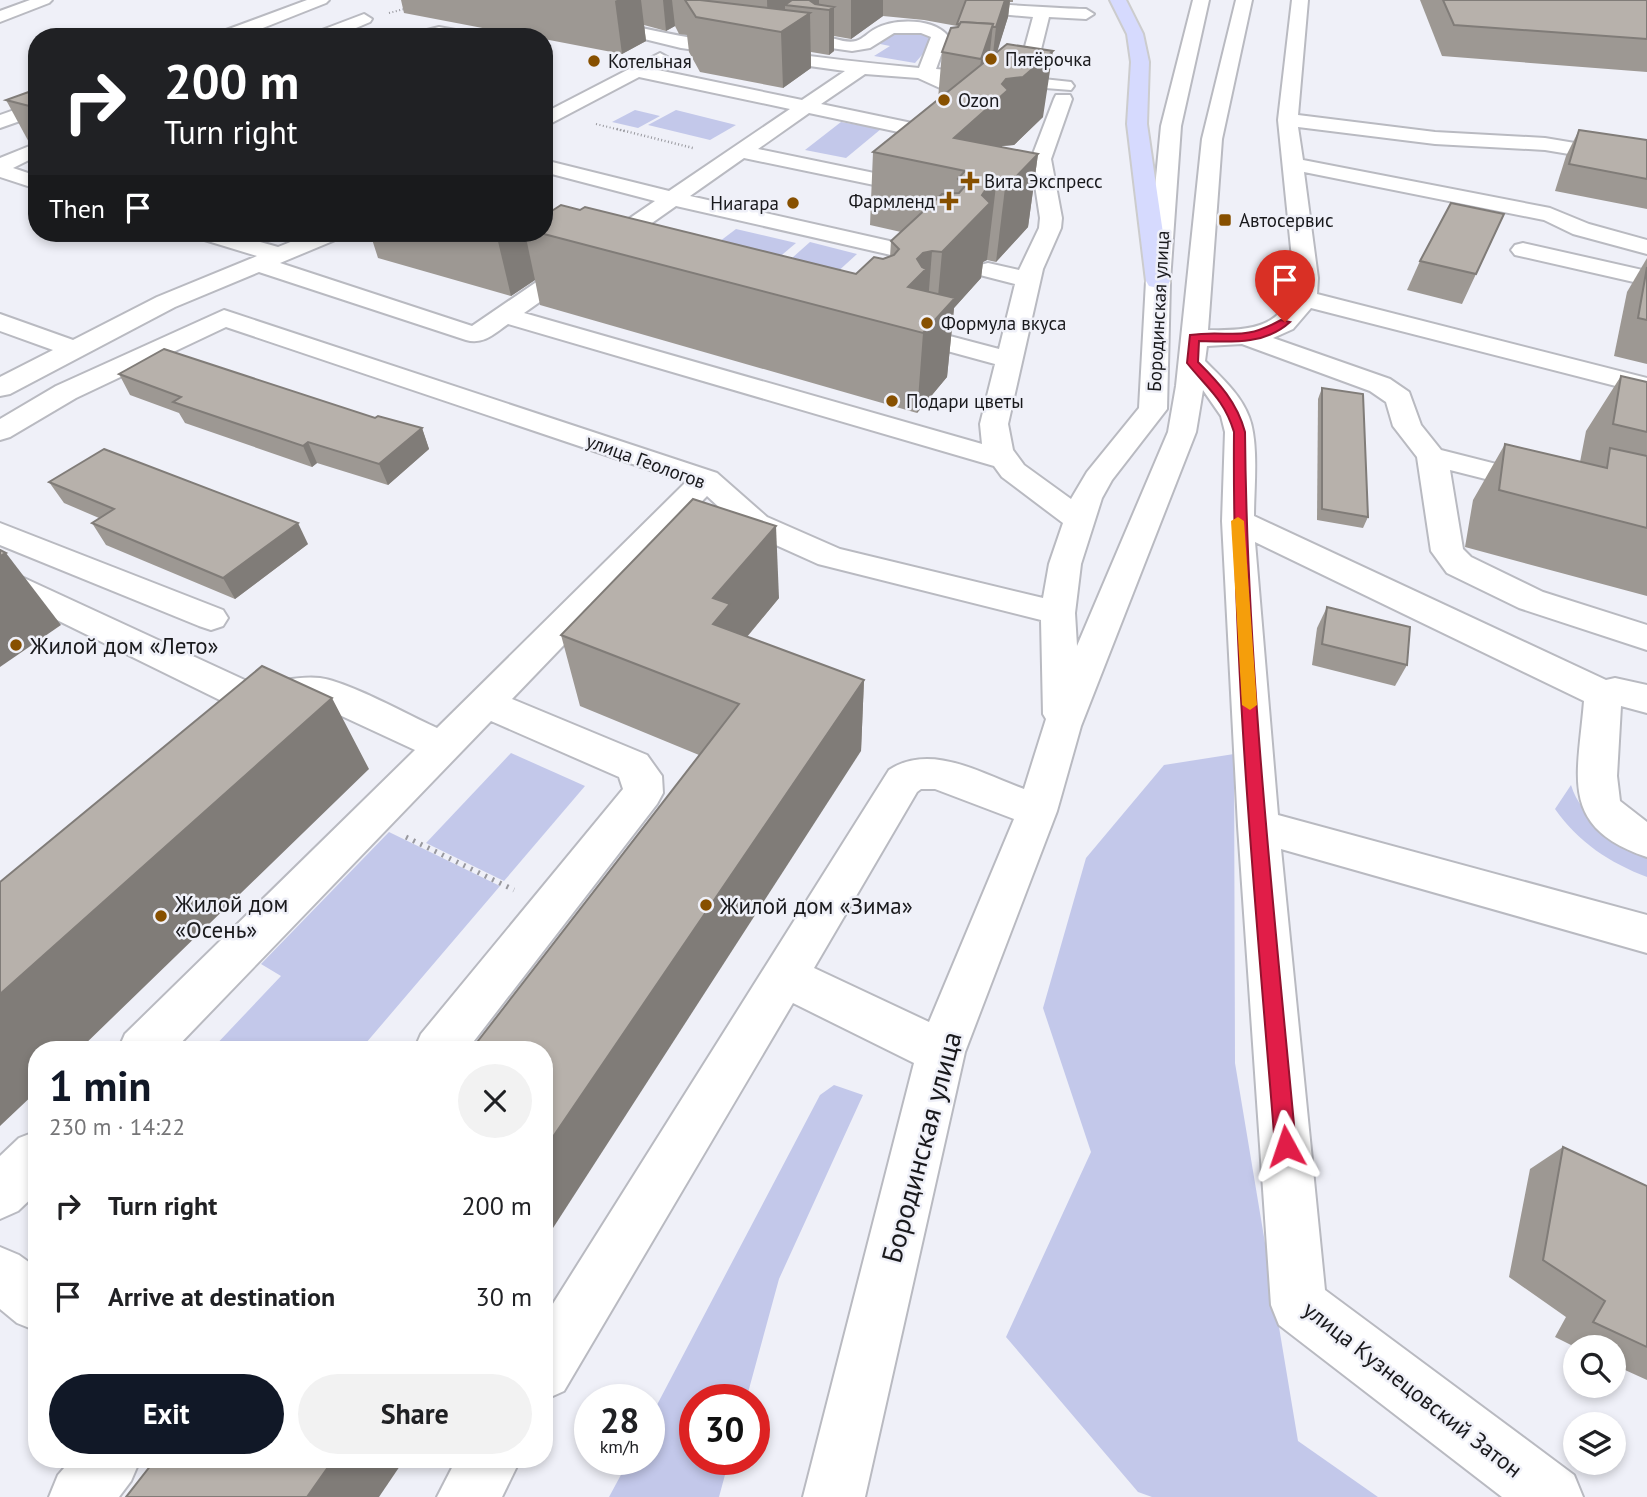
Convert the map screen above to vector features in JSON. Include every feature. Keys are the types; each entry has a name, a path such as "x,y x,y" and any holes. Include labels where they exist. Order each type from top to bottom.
{"main road":[{"path":"1118,0 1135,34 1140,62 1138,124 1158,281"}],"street":[{"path":"0,17 44,0"},
{"path":"248,28 321,0"},
{"path":"902,0 987,10 1086,14"},
{"name":"Бородинская улица","path":"1062,726 1058,613 1065,564 1098,478 1153,410 1158,281 1171,126 1201,0"},
{"name":"Бородинская улица","path":"834,1497 941,1052 1037,811 1062,726 1182,432 1193,350 1212,139 1244,0"},
{"path":"1193,350 1265,333 1285,322 1306,299 1289,120 1300,0"},
{"path":"1024,83 1042,12"},
{"path":"342,28 364,19"},
{"path":"577,19 687,44 861,68 1024,83 1069,95"},
{"path":"800,38 855,46 863,45 882,31 891,28 936,32 940,36 925,75"},
{"path":"762,54 779,42"},
{"path":"553,113 687,44"},
{"path":"228,242 475,335 861,68"},
{"path":"637,71 931,132 942,139 889,178 879,180 736,154"},
{"path":"925,75 949,84 1069,95"},
{"path":"1069,95 1030,157 1051,223 1034,263 994,424 995,441 1003,459 1025,481 1080,520"},
{"path":"0,122 28,111"},
{"path":"1289,120 1435,138 1545,144 1647,161"},
{"path":"28,153 7,162 2,169 10,175 28,180"},
{"path":"1294,163 1550,215 1581,229 1647,247"},
{"path":"553,168 672,199 932,257"},
{"path":"0,389 166,303 310,242"},
{"path":"1523,250 1647,278"},
{"path":"595,252 620,258"},
{"path":"870,289 908,252"},
{"path":"988,270 1030,280"},
{"path":"1306,299 1647,386"},
{"path":"505,314 1003,459"},
{"name":"улица Геологов","path":"0,431 66,392 224,318 706,479 756,524 830,556 1058,613"},
{"path":"0,322 74,349"},
{"path":"927,338 1009,360"},
{"path":"1249,338 1388,390 1402,403 1407,426 1431,456 1447,551 1459,565 1545,606 1647,638"},
{"name":"улица Кузнецовский Затон","path":"1193,350 1235,416 1240,432 1238,521 1258,826 1299,1305 1552,1497"},
{"path":"1431,456 1566,490"},
{"path":"151,1041 706,479"},
{"path":"1238,521 1603,694 1615,691 1647,699"},
{"path":"0,533 211,618"},
{"path":"0,578 243,695 259,697 294,690 323,692 443,747"},
{"path":"1603,694 1600,800 1617,823 1647,840"},
{"path":"445,1041 643,793 642,776 633,766 486,703"},
{"path":"553,1356 903,781 922,772 939,774 1037,811"},
{"path":"1258,826 1647,934"},
{"path":"784,976 941,1052"},
{"path":"0,1193 28,1165"},
{"path":"0,1274 28,1296"},
{"path":"80,1497 104,1468"},
{"path":"468,1497 486,1468"}],"path":[{"path":"364,19 415,6"},
{"path":"553,113 736,154"},
{"path":"371,819 551,908"}],"shaded area":[{"path":"901,30 922,33 934,41 915,63 874,56 890,46 875,43 880,38"},
{"path":"635,110 660,116 638,128 612,122"},
{"path":"676,110 736,125 710,140 648,125"},
{"path":"841,122 881,129 846,158 805,150"},
{"path":"736,229 796,243 757,276 695,260"},
{"path":"810,242 857,254 812,295 764,283"},
{"path":"511,753 585,786 504,881 426,843"},
{"path":"1234,754 1235,1063 1298,1441 1378,1497 1152,1497 1138,1492 1006,1337 1091,1152 1043,1008 1086,858 1164,765"},
{"path":"1571,785 1576,798 1592,818 1647,853 1647,877 1596,850 1564,821 1555,809"},
{"path":"389,832 500,886 368,1041 220,1041 281,976 261,964"},
{"path":"834,1085 863,1095 779,1279 750,1384 679,1384 679,1475 725,1475 719,1497 609,1497 621,1475 665,1475 665,1390 820,1095"}],"building":[{"path":"685,0 810,13 781,32 696,17"},
{"path":"792,0 809,0 815,4 834,7 829,10 785,5"},
{"path":"966,0 1005,0 996,27 992,27 993,24 957,24"},
{"path":"1443,0 1647,0 1647,39 1454,25"},
{"path":"961,22 993,24 981,59 942,52 951,28 958,27"},
{"path":"1007,44 1053,51 1023,77 1006,79 1002,84 1008,90 954,138 1038,154 1005,188 996,186 986,189 982,195 990,203 942,252 923,253 917,259 926,269 908,287 955,298 923,333 553,236 553,210 561,205 580,210 585,207 856,274 874,257 883,259 894,255 899,249 891,241 942,194 959,193 965,186 958,179 965,171 873,152"},
{"path":"28,92 28,106 6,100"},
{"path":"1579,130 1647,140 1647,179 1569,164"},
{"path":"1451,203 1504,214 1476,274 1420,261"},
{"path":"1647,267 1647,320 1638,318"},
{"path":"164,349 375,418 378,416 422,428 379,464 308,442 303,446 173,402 181,397 119,374"},
{"path":"1621,376 1647,382 1647,432 1613,424"},
{"path":"1322,388 1363,394 1368,517 1322,509"},
{"path":"1505,444 1607,468 1610,448 1647,456 1647,528 1499,490"},
{"path":"104,449 298,523 223,578 92,523 114,509 49,482"},
{"path":"693,499 776,526 713,598 730,604 713,624 864,680 553,1137 553,1041 478,1041 739,704 561,635"},
{"path":"1327,607 1410,627 1407,665 1322,644"},
{"path":"262,666 332,698 0,994 0,882"},
{"path":"1563,1147 1647,1186 1647,1347 1593,1322 1605,1301 1543,1260"},
{"path":"149,1468 327,1468 307,1497 126,1497"}],"slow traffic":[{"path":"1238,521 1250,705"}],"place":[{"name":"Пятёрочка","path":"991,59"},
{"name":"Котельная","path":"594,61"},
{"name":"Ozon","path":"944,100"},
{"name":"Вита Экспресс","path":"970,181"},
{"name":"Фармленд","path":"949,201"},
{"name":"Ниагара","path":"793,203"},
{"name":"Автосервис","path":"1225,220"},
{"name":"Формула вкуса","path":"927,323"},
{"name":"Подари цветы","path":"892,401"},
{"name":"Жилой дом «Лето»","path":"16,645"},
{"name":"Жилой дом «Зима»","path":"706,905"},
{"name":"Жилой дом «Осень»","path":"161,916"}],"route":[{"path":"1285,322 1265,333 1240,339 1194,337 1192,363 1220,391 1235,416 1240,432 1239,549 1258,826 1286,1146"}]}
